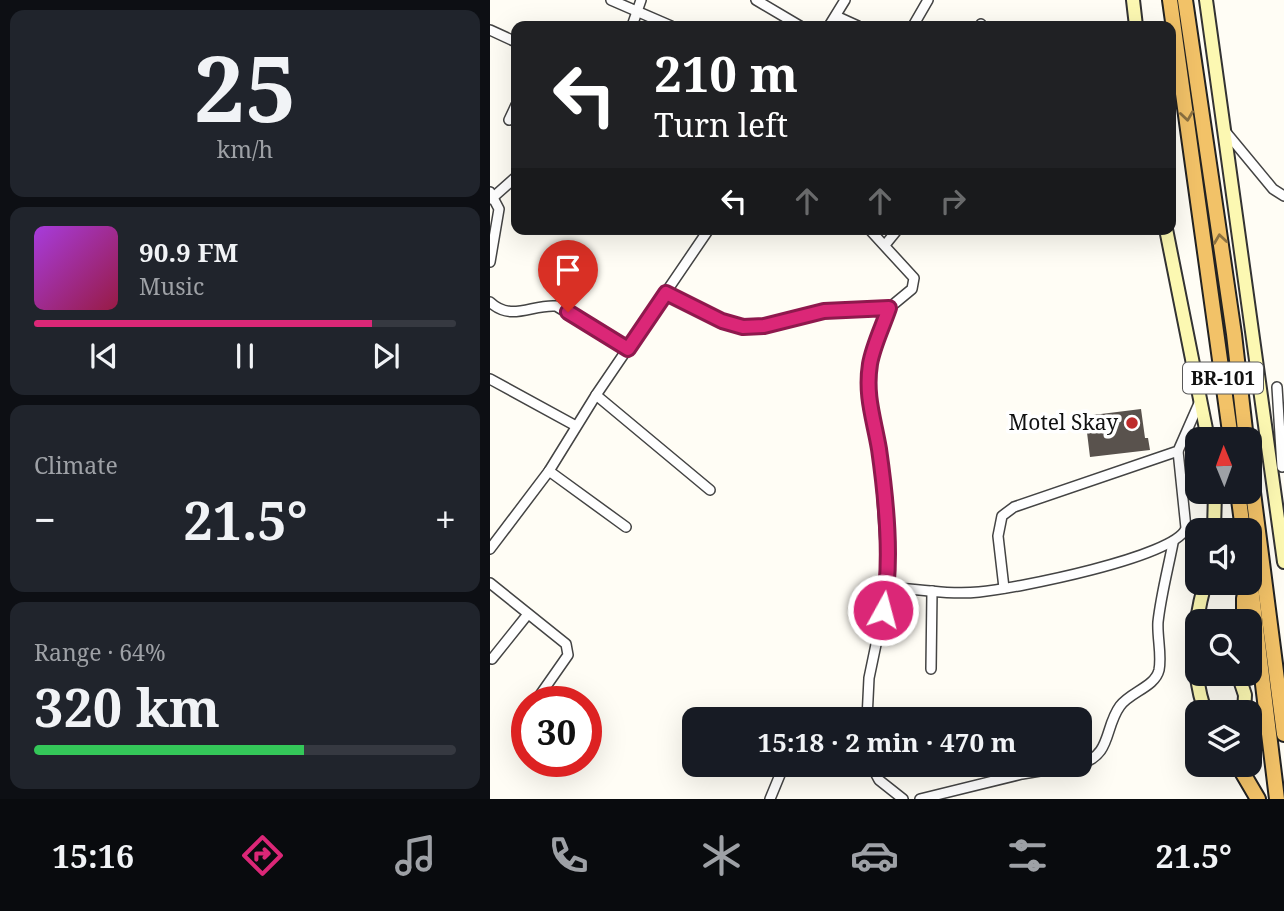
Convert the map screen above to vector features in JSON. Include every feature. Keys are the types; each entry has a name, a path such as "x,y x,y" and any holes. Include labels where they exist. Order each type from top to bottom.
{"highway":[{"name":"BR-101","path":"1170,0 1173,21"},
{"name":"BR-101","path":"1185,0 1234,334 1245,427"},
{"name":"BR-101","path":"1176,43 1229,427"},
{"path":"1254,504 1284,734"},
{"path":"1252,595 1277,799"},
{"path":"1273,659 1284,673"},
{"path":"1244,777 1258,799"}],"main road":[{"path":"1133,0 1135,21"},
{"path":"1206,0 1279,467 1284,562"},
{"path":"1167,235 1206,427"},
{"path":"1202,595 1193,636 1203,700"},
{"path":"1200,602 1203,609"}],"street":[{"path":"611,0 660,21"},
{"path":"634,21 641,0"},
{"path":"833,21 845,0"},
{"path":"916,21 928,0"},
{"path":"762,1 792,21"},
{"path":"836,16 847,21"},
{"path":"490,30 511,40"},
{"path":"509,120 511,116"},
{"path":"1225,131 1273,188 1284,196"},
{"path":"490,262 499,216 492,196 511,181"},
{"path":"490,550 549,471 596,395 705,235"},
{"path":"868,707 869,678 888,587 879,448 868,406 870,363 889,308 912,289 914,278 875,235"},
{"path":"885,245 893,235"},
{"path":"666,293 722,321 743,327 764,326 824,311 889,308"},
{"path":"490,302 514,313 543,306 556,306 628,349"},
{"path":"490,379 576,426"},
{"path":"1277,387 1279,467"},
{"path":"596,395 710,491"},
{"path":"888,587 964,593 1004,588 1098,569 1173,543 1184,534 1186,528 1178,451 1201,400"},
{"path":"1004,588 998,527 1002,516 1007,512 1178,451"},
{"path":"549,471 626,527"},
{"path":"1092,759 1096,757 1118,708 1157,676 1159,613 1173,543"},
{"path":"490,583 566,643 568,655 546,686"},
{"path":"931,669 932,590"},
{"path":"492,659 528,614"},
{"path":"770,799 779,777"},
{"path":"877,777 903,799"},
{"path":"920,799 1010,777"}],"building":[{"path":"1141,409 1145,438 1148,438 1150,450 1090,457 1085,416"}],"place":[{"name":"Motel Skay","path":"1132,423"}],"route":[{"path":"568,312 628,349 666,293 722,321 743,327 764,326 824,311 889,308 870,363 868,406 879,448 884,508 888,587 883,610"}]}
